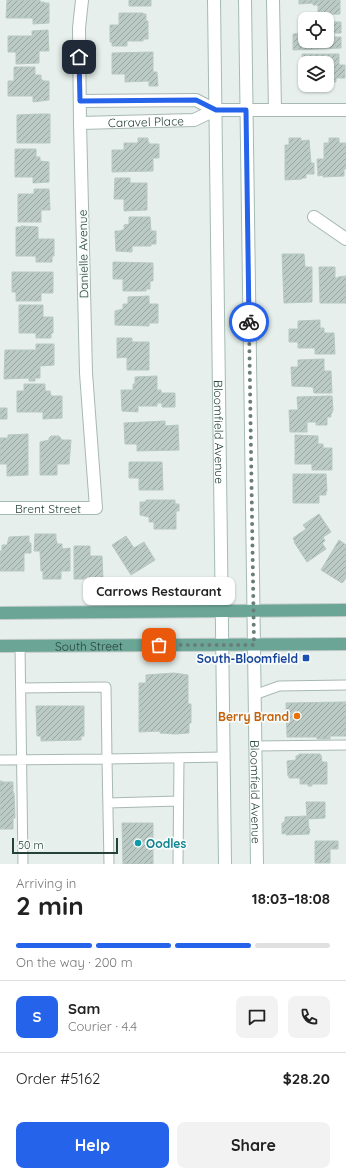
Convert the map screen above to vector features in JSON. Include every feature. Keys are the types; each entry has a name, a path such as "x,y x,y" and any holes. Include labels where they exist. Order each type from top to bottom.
{"main road":[{"path":"0,613 346,610"},
{"name":"South Street","path":"0,646 346,644"}],"street":[{"name":"Danielle Avenue","path":"82,0 79,28 80,123 86,373 96,508"},
{"name":"Bloomfield Avenue","path":"214,0 225,864"},
{"name":"Bloomfield Avenue","path":"245,0 257,864"},
{"path":"273,0 275,110"},
{"name":"Caravel Place","path":"80,101 196,100 216,110"},
{"name":"Caravel Place","path":"80,123 194,120 216,110"},
{"path":"216,110 346,110"},
{"path":"314,217 346,239"},
{"name":"Brent Street","path":"0,508 96,508"}],"lane":[{"path":"20,646 23,864"},
{"path":"254,696 279,686 346,685"},
{"path":"21,688 106,687 109,864"},
{"path":"255,746 346,745"},
{"path":"178,864 179,758"},
{"path":"0,760 224,758"},
{"path":"108,802 178,801"}],"building":[{"path":"7,0 40,0 40,2 49,3 49,23 33,24 33,18 6,18"},
{"path":"129,0 151,0 151,6 129,6"},
{"path":"299,0 340,0 340,14 334,14 334,12 318,12 318,5 313,5 313,3 299,4"},
{"path":"119,13 146,14 146,21 148,21 148,39 143,39 143,41 127,41 127,46 112,46 112,42 110,42 110,25 119,25"},
{"path":"334,22 341,22 341,33 334,33"},
{"path":"48,30 49,51 39,51 39,63 16,64 16,52 8,52 8,36 32,36 32,31"},
{"path":"293,34 298,34 298,48 334,48 334,37 341,37 341,48 293,50"},
{"path":"153,52 153,72 157,72 158,86 149,86 149,81 125,82 125,74 112,74 112,53"},
{"path":"302,54 339,54 339,65 345,65 345,78 336,78 336,82 334,82 334,56 302,56"},
{"path":"14,67 35,67 35,75 41,75 41,80 43,81 49,81 49,100 33,102 33,96 8,96 8,81 14,81"},
{"path":"50,114 50,143 17,143 17,115"},
{"path":"138,138 148,138 149,144 159,144 159,158 153,158 153,171 112,172 112,150 124,150 124,143 138,143"},
{"path":"289,138 301,138 301,141 309,140 311,163 314,163 314,174 306,174 306,178 302,179 285,180 285,145 289,145"},
{"path":"329,138 339,138 339,143 346,143 346,169 344,169 344,176 318,176 317,159 324,159 324,143 329,143"},
{"path":"15,149 36,149 36,157 40,157 40,161 49,162 49,182 33,183 33,177 15,177"},
{"path":"115,178 130,178 130,183 147,183 147,210 124,211 124,199 114,199"},
{"path":"34,189 49,189 50,210 41,210 41,222 18,222 18,194 34,194"},
{"path":"129,217 150,217 151,231 156,231 156,244 151,244 151,246 132,246 132,252 116,251 115,231 124,230 124,225 129,224"},
{"path":"16,227 38,227 38,239 54,239 54,256 52,256 52,262 36,262 36,256 16,256"},
{"path":"282,254 304,254 305,267 312,267 312,302 284,303"},
{"path":"113,262 153,263 153,281 150,281 150,289 146,289 146,291 123,291 123,279 113,279"},
{"path":"319,267 335,267 335,278 346,276 346,303 320,303"},
{"path":"12,272 53,272 53,293 41,293 41,301 16,301 16,292 12,292"},
{"path":"149,296 149,304 158,304 158,323 149,323 149,326 115,325 115,311 123,309 123,304 128,304 128,297"},
{"path":"19,305 43,305 43,317 53,317 53,333 51,333 51,338 36,338 36,333 19,333"},
{"path":"320,320 320,328 324,328 324,333 334,333 335,354 315,354 315,348 298,348 298,342 289,342 289,329 298,329 298,321"},
{"path":"117,338 132,338 132,342 149,342 149,370 127,370 127,357 117,358"},
{"path":"36,344 54,344 54,365 40,366 40,378 35,378 35,381 29,381 29,378 4,379 5,350 36,350"},
{"path":"324,359 324,371 331,371 332,393 314,393 313,387 292,386 291,367 298,367 298,360"},
{"path":"157,376 157,390 161,390 161,393 175,393 175,407 162,407 162,403 157,403 157,406 138,406 138,412 122,411 121,390 133,390 135,377"},
{"path":"24,384 45,384 45,391 50,391 51,396 62,396 62,418 43,419 43,412 17,412 17,391 24,391"},
{"path":"332,396 333,410 331,417 327,417 327,425 316,425 316,422 307,422 307,432 290,432 289,410 298,410 297,397"},
{"path":"0,408 7,408 7,419 0,419"},
{"path":"165,421 165,426 178,425 179,450 137,451 137,444 125,444 124,423"},
{"path":"28,434 28,475 7,476 7,464 0,464 0,438 8,438 8,435"},
{"path":"295,435 318,436 318,444 323,444 323,448 332,448 332,470 312,470 312,464 295,464"},
{"path":"51,436 59,436 62,440 71,440 69,464 57,464 57,475 40,475 40,442 49,440"},
{"path":"129,462 162,462 163,490 139,490 139,478 129,478"},
{"path":"293,474 326,474 326,495 319,495 319,503 293,503"},
{"path":"146,500 175,500 175,504 179,504 179,511 176,511 176,529 154,529 154,522 149,522 149,517 140,515 140,502 146,502"},
{"path":"319,514 331,532 323,537 325,541 322,543 326,549 307,562 293,538 306,529 303,525"},
{"path":"35,534 56,534 57,544 62,544 62,549 70,548 70,571 61,571 61,579 43,579 40,551 34,551"},
{"path":"29,536 31,553 24,553 24,571 0,571 0,551 2,551 2,545 7,545 9,537"},
{"path":"126,536 134,548 144,542 155,560 131,575 112,545"},
{"path":"339,540 346,545 346,578 342,583 321,570"},
{"path":"74,546 90,546 90,556 102,556 103,579 74,579"},
{"path":"174,673 188,675 188,704 191,704 191,723 189,723 189,733 160,733 160,731 139,732 139,683 146,683 146,675"},
{"path":"346,702 346,736 330,736 330,739 317,739 317,737 287,737 286,703"},
{"path":"36,706 84,706 84,736 81,736 81,740 41,741 41,736 37,736"},
{"path":"299,754 321,755 322,762 327,762 327,784 312,784 312,786 308,786 308,784 300,784 300,778 289,778 287,761 296,760 296,756"},
{"path":"0,781 13,782 15,818 13,818 13,829 0,829"},
{"path":"306,802 325,802 325,818 308,819 310,829 309,834 282,834 282,823 285,821 285,817 307,816"},
{"name":"Oodles","path":"122,823 153,823 153,864 123,864"},
{"path":"315,841 338,841 338,849 330,849 330,863 315,863"}],"way so far":[{"path":"159,645 254,645 249,322"}],"place":[{"name":"Carrows Restaurant","path":"159,645"},
{"name":"South-Bloomfield","path":"306,658"},
{"name":"Berry Brand","path":"297,716"},
{"name":"Oodles","path":"138,843"}],"route":[{"path":"79,57 80,101 196,100 216,110 246,110 249,322"}]}
